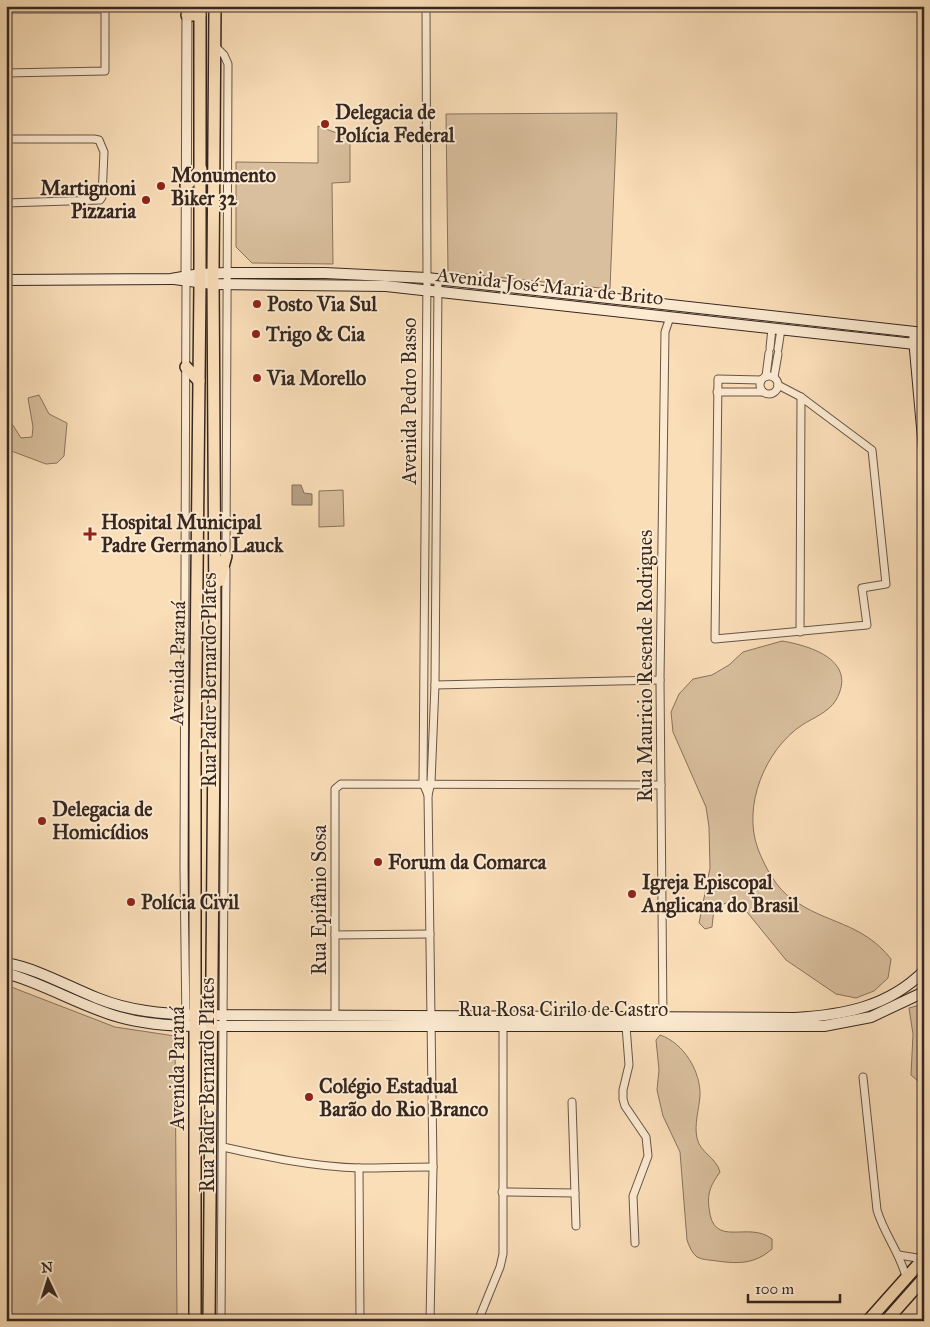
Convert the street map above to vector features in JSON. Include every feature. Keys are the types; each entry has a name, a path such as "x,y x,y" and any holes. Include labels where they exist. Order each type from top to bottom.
{"main road":[{"name":"Avenida Paraná","path":"209,1321 216,621 213,279 214,45 216,8"},
{"path":"187,11 200,11"},
{"name":"Avenida Paraná","path":"195,1321 191,1021 196,922 196,642 201,169 200,11"},
{"path":"186,186 201,169"},
{"name":"Avenida José Maria de Brito","path":"6,280 227,279 324,273 427,278 919,332"},
{"path":"322,286 326,279 324,273"},
{"name":"Avenida José Maria de Brito","path":"227,279 322,286 386,286 918,345"},
{"path":"919,332 918,345 924,450"},
{"path":"186,367 199,381"},
{"path":"215,597 226,556"},
{"path":"197,621 207,623 216,621"},
{"path":"196,642 215,643"},
{"path":"184,912 196,922"},
{"path":"6,963 33,970 98,998 128,1008 191,1021"},
{"path":"869,1012 909,985 924,971"},
{"path":"6,973 117,1016 139,1021 191,1021"},
{"path":"212,1020 224,1015 432,1015 503,1020 795,1023 825,1016 869,1012 924,992"},
{"name":"Rua Rosa Cirilo de Castro","path":"191,1021 212,1020 224,1026 432,1026 503,1020"},
{"name":"Rua Rosa Cirilo de Castro","path":"525,1020 626,1026 663,1021"},
{"path":"868,1321 923,1259"},
{"path":"886,1321 924,1278"}],"street":[{"name":"Avenida Pedro Basso","path":"426,6 427,783 433,1167 430,1321"},
{"path":"6,9 105,7 107,69 103,72 6,73"},
{"path":"187,11 184,912 191,1021"},
{"name":"Rua Padre Bernardo Plates","path":"214,45 224,55 228,64 221,1321"},
{"path":"6,139 94,139 99,140 103,144 104,152 102,197 97,201 6,203"},
{"name":"Avenida Pedro Basso","path":"427,783 435,685 438,280"},
{"name":"Rua Mauricio Resende Rodrigues","path":"663,1021 660,680 665,332 670,317"},
{"path":"763,392 760,385 764,378 769,352 777,329"},
{"path":"774,378 718,379 715,639 867,625 862,588 886,584 872,450 802,397 778,385 774,378 778,353 777,329"},
{"path":"769,352 778,353"},
{"path":"717,392 763,392 768,394 774,392 778,385"},
{"path":"800,632 802,397"},
{"path":"435,685 660,680"},
{"path":"427,783 661,785"},
{"name":"Rua Epifânio Sosa","path":"335,1015 335,789 340,784 427,783"},
{"path":"335,934 430,934"},
{"path":"478,1321 503,1254 503,1020"},
{"path":"626,1026 629,1065 623,1098 646,1137 648,1156 633,1196 635,1243"},
{"path":"863,1077 877,1210 883,1230 899,1255 906,1277"},
{"path":"572,1102 576,1226"},
{"path":"223,1147 267,1157 360,1168 433,1167"},
{"path":"360,1168 360,1321"},
{"path":"502,1192 575,1193"},
{"path":"899,1255 923,1259"}],"shaded area":[{"path":"617,113 610,289 448,272 446,114"},
{"path":"318,126 350,138 350,182 332,183 333,264 252,263 236,247 236,162 318,163"},
{"path":"39,395 49,414 67,423 64,456 57,463 46,464 6,449 6,421 9,419 21,438 32,437 33,427 28,398"},
{"path":"292,485 301,485 304,493 312,494 312,505 292,505"},
{"path":"343,490 344,526 319,527 319,491"},
{"path":"782,641 806,647 829,658 841,675 841,686 833,704 789,736 777,749 768,764 760,780 755,797 754,832 758,849 768,870 786,894 818,914 856,930 880,947 891,959 888,978 874,991 856,998 836,994 786,960 747,912 731,901 714,908 712,927 705,929 699,923 710,868 709,827 706,807 673,732 671,712 679,694 693,679 712,675 729,665 743,652"},
{"path":"6,985 115,1027 175,1036 177,1321 6,1321"},
{"path":"924,1004 924,1086 911,1075 913,1034 909,1008"},
{"path":"660,1035 669,1039 683,1051 698,1077 700,1096 696,1122 697,1138 701,1148 715,1162 720,1172 709,1193 709,1208 712,1221 717,1228 724,1231 753,1232 763,1234 772,1239 772,1249 759,1258 746,1262 707,1260 697,1257 690,1247 687,1240 680,1152 663,1116 657,1090 659,1070 656,1040"}],"place":[{"name":"Delegacia de Polícia Federal","path":"325,124"},
{"name":"Monumento Biker 32","path":"161,186"},
{"name":"Martignoni Pizzaria","path":"146,200"},
{"name":"Posto Via Sul","path":"257,304"},
{"name":"Trigo & Cia","path":"256,334"},
{"name":"Via Morello","path":"257,378"},
{"name":"Hospital Municipal Padre Germano Lauck","path":"90,534"},
{"name":"Delegacia de Homicídios","path":"42,821"},
{"name":"Forum da Comarca","path":"378,862"},
{"name":"Igreja Episcopal Anglicana do Brasil","path":"632,894"},
{"name":"Polícia Civil","path":"131,902"},
{"name":"Colégio Estadual Barão do Rio Branco","path":"309,1097"}]}
